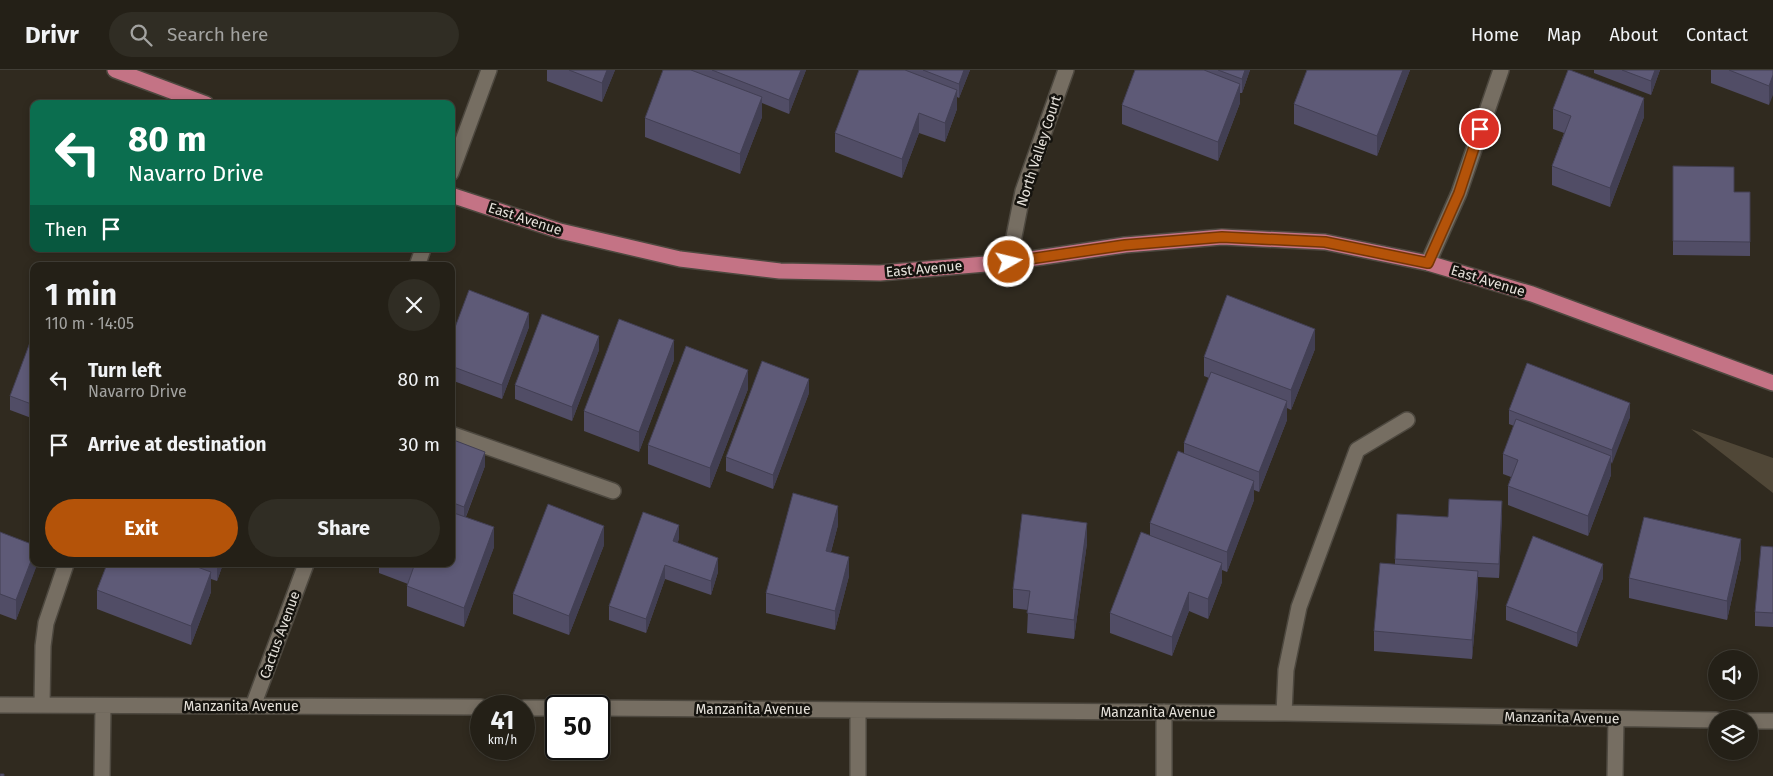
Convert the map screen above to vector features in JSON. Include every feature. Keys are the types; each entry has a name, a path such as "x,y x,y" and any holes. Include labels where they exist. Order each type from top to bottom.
{"main road":[{"path":"115,70 195,100"},
{"name":"East Avenue","path":"455,196 560,232 698,262 780,271 880,273 1009,262 1125,245 1222,237 1325,242 1428,263 1532,294 1773,383"}],"street":[{"path":"455,162 489,70"},
{"name":"North Valley Court","path":"1009,262 1022,191 1066,70"},
{"path":"1428,263 1459,193 1501,70"},
{"path":"1284,713 1286,670 1300,607 1358,450 1407,420"},
{"path":"455,435 613,491"},
{"path":"42,705 43,646 46,623 65,567"},
{"name":"Cactus Avenue","path":"253,706 305,567"},
{"name":"Manzanita Avenue","path":"0,705 470,708"},
{"path":"102,776 103,706"},
{"name":"Manzanita Avenue","path":"610,708 1284,713 1708,720"},
{"path":"858,710 858,776"},
{"path":"1164,712 1164,776"},
{"path":"1615,776 1616,719"},
{"path":"1758,721 1773,721"}],"shaded area":[{"path":"1691,429 1773,458 1773,493"}],"building":[{"path":"569,70 607,70 602,83"},
{"path":"663,70 691,70 762,97 740,154 645,118"},
{"path":"712,70 801,70 789,100"},
{"path":"859,70 905,70 957,90 945,123 919,113 902,159 835,133"},
{"path":"923,70 964,70 959,84"},
{"path":"1135,70 1204,70 1240,84 1218,142 1122,105"},
{"path":"1218,70 1245,70 1242,79"},
{"path":"1307,70 1403,70 1377,136 1294,104"},
{"path":"1568,70 1644,98 1610,188 1552,166 1571,116 1553,109"},
{"path":"1622,70 1655,70 1651,81"},
{"path":"1729,70 1773,70 1773,75 1769,86"},
{"path":"1673,166 1734,167 1734,192 1750,192 1750,242 1673,241"},
{"path":"469,290 529,313 502,385 455,367 455,327"},
{"path":"1227,295 1315,329 1291,390 1204,357"},
{"path":"542,314 599,336 572,407 515,385"},
{"path":"619,319 674,340 639,432 584,411"},
{"path":"30,342 30,404 10,396"},
{"path":"686,346 748,370 710,468 648,445"},
{"path":"762,361 809,379 773,475 726,457"},
{"path":"1527,363 1630,403 1612,450 1509,410"},
{"path":"1211,372 1287,401 1259,472 1184,443"},
{"path":"1516,419 1611,456 1588,516 1508,486 1518,460 1503,454"},
{"path":"455,441 485,452 464,507 455,504"},
{"path":"1178,451 1254,481 1227,552 1150,523"},
{"path":"793,493 838,506 826,551 849,557 835,611 766,593"},
{"path":"1449,499 1502,501 1499,564 1395,559 1397,514 1448,517"},
{"path":"548,504 604,526 569,616 513,594"},
{"path":"643,512 679,525 673,541 718,558 711,581 665,565 646,619 609,606"},
{"path":"455,513 494,527 464,608 407,586 414,567 455,567"},
{"path":"1022,514 1087,523 1074,620 1027,613 1030,591 1013,589"},
{"path":"1644,517 1741,539 1727,601 1629,578"},
{"path":"0,532 30,543 30,563 16,600 0,594"},
{"path":"1141,532 1222,563 1208,599 1189,592 1172,637 1110,613"},
{"path":"1533,536 1603,564 1577,633 1506,606"},
{"path":"1761,546 1773,547 1773,613 1755,612"},
{"path":"1380,563 1478,571 1472,640 1374,631"},
{"path":"106,567 197,567 211,572 191,626 97,590"}],"route":[{"path":"1009,262 1125,245 1222,237 1325,242 1428,263 1459,193 1480,129"}]}
